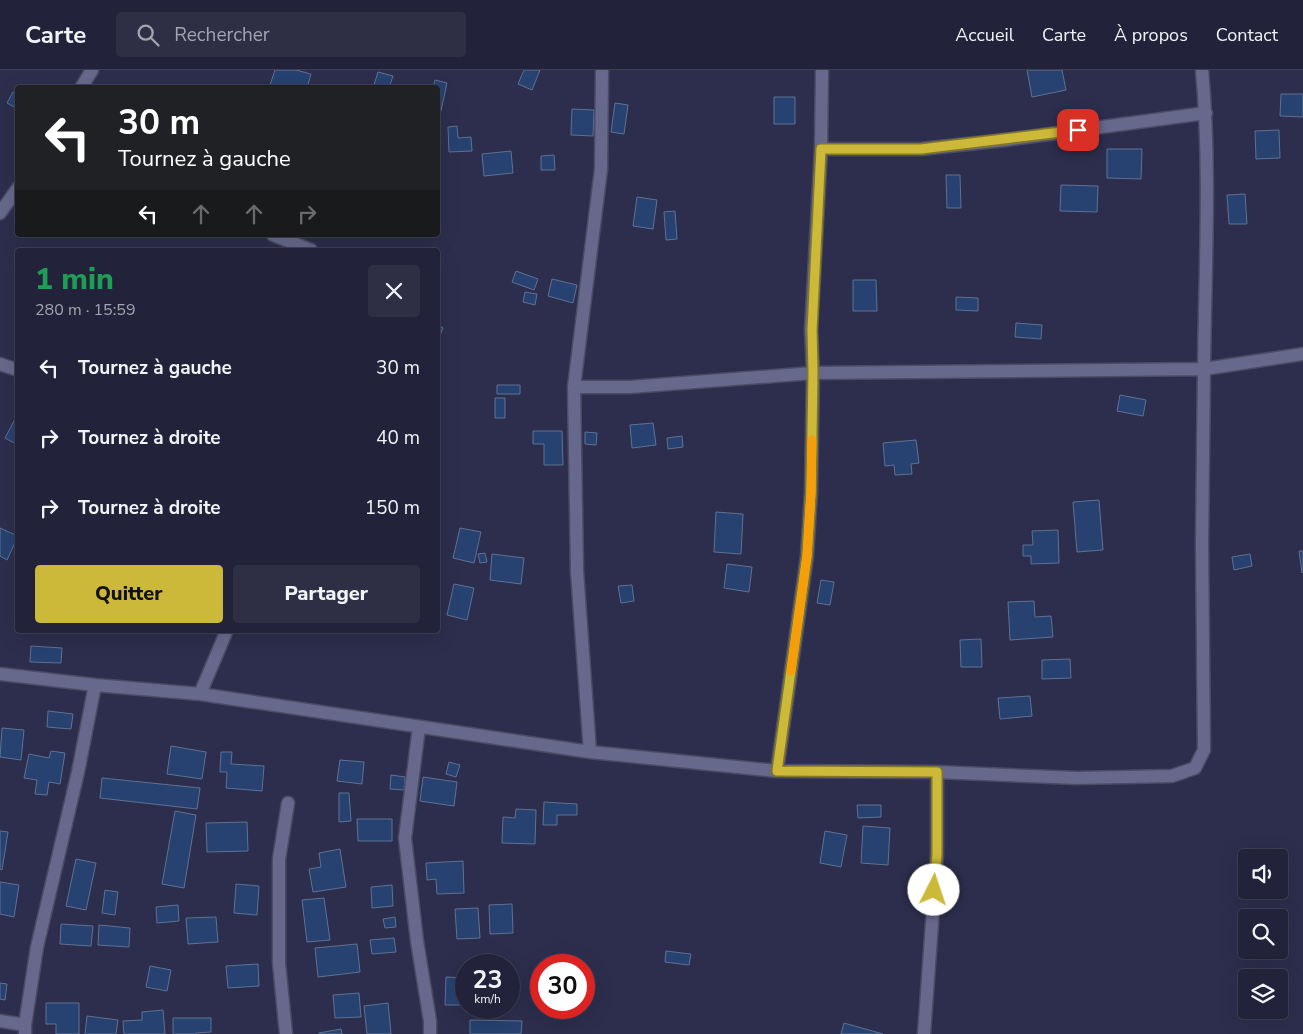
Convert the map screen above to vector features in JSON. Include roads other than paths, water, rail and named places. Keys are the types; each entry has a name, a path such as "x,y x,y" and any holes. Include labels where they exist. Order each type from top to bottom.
{"street":[{"path":"83,85 92,70"},
{"path":"590,752 577,571 574,387 601,169 602,70"},
{"path":"777,771 807,556 811,492 812,330 821,149 822,70"},
{"path":"0,674 200,694 590,752 777,771 937,772 1076,778 1172,776 1195,768 1204,750 1202,544 1206,113 1202,70"},
{"path":"821,149 921,149 1005,140 1206,113"},
{"path":"0,213 15,192"},
{"path":"278,237 307,248"},
{"path":"574,387 630,387 813,373 1204,369 1303,354"},
{"path":"0,364 15,369"},
{"path":"200,694 226,633"},
{"path":"0,1021 25,1030 36,947 78,772 95,685"},
{"path":"419,727 405,838 417,941 430,1020 430,1034"},
{"path":"924,1034 937,854 937,772"},
{"path":"286,1034 279,963 279,859 288,803"}]}
